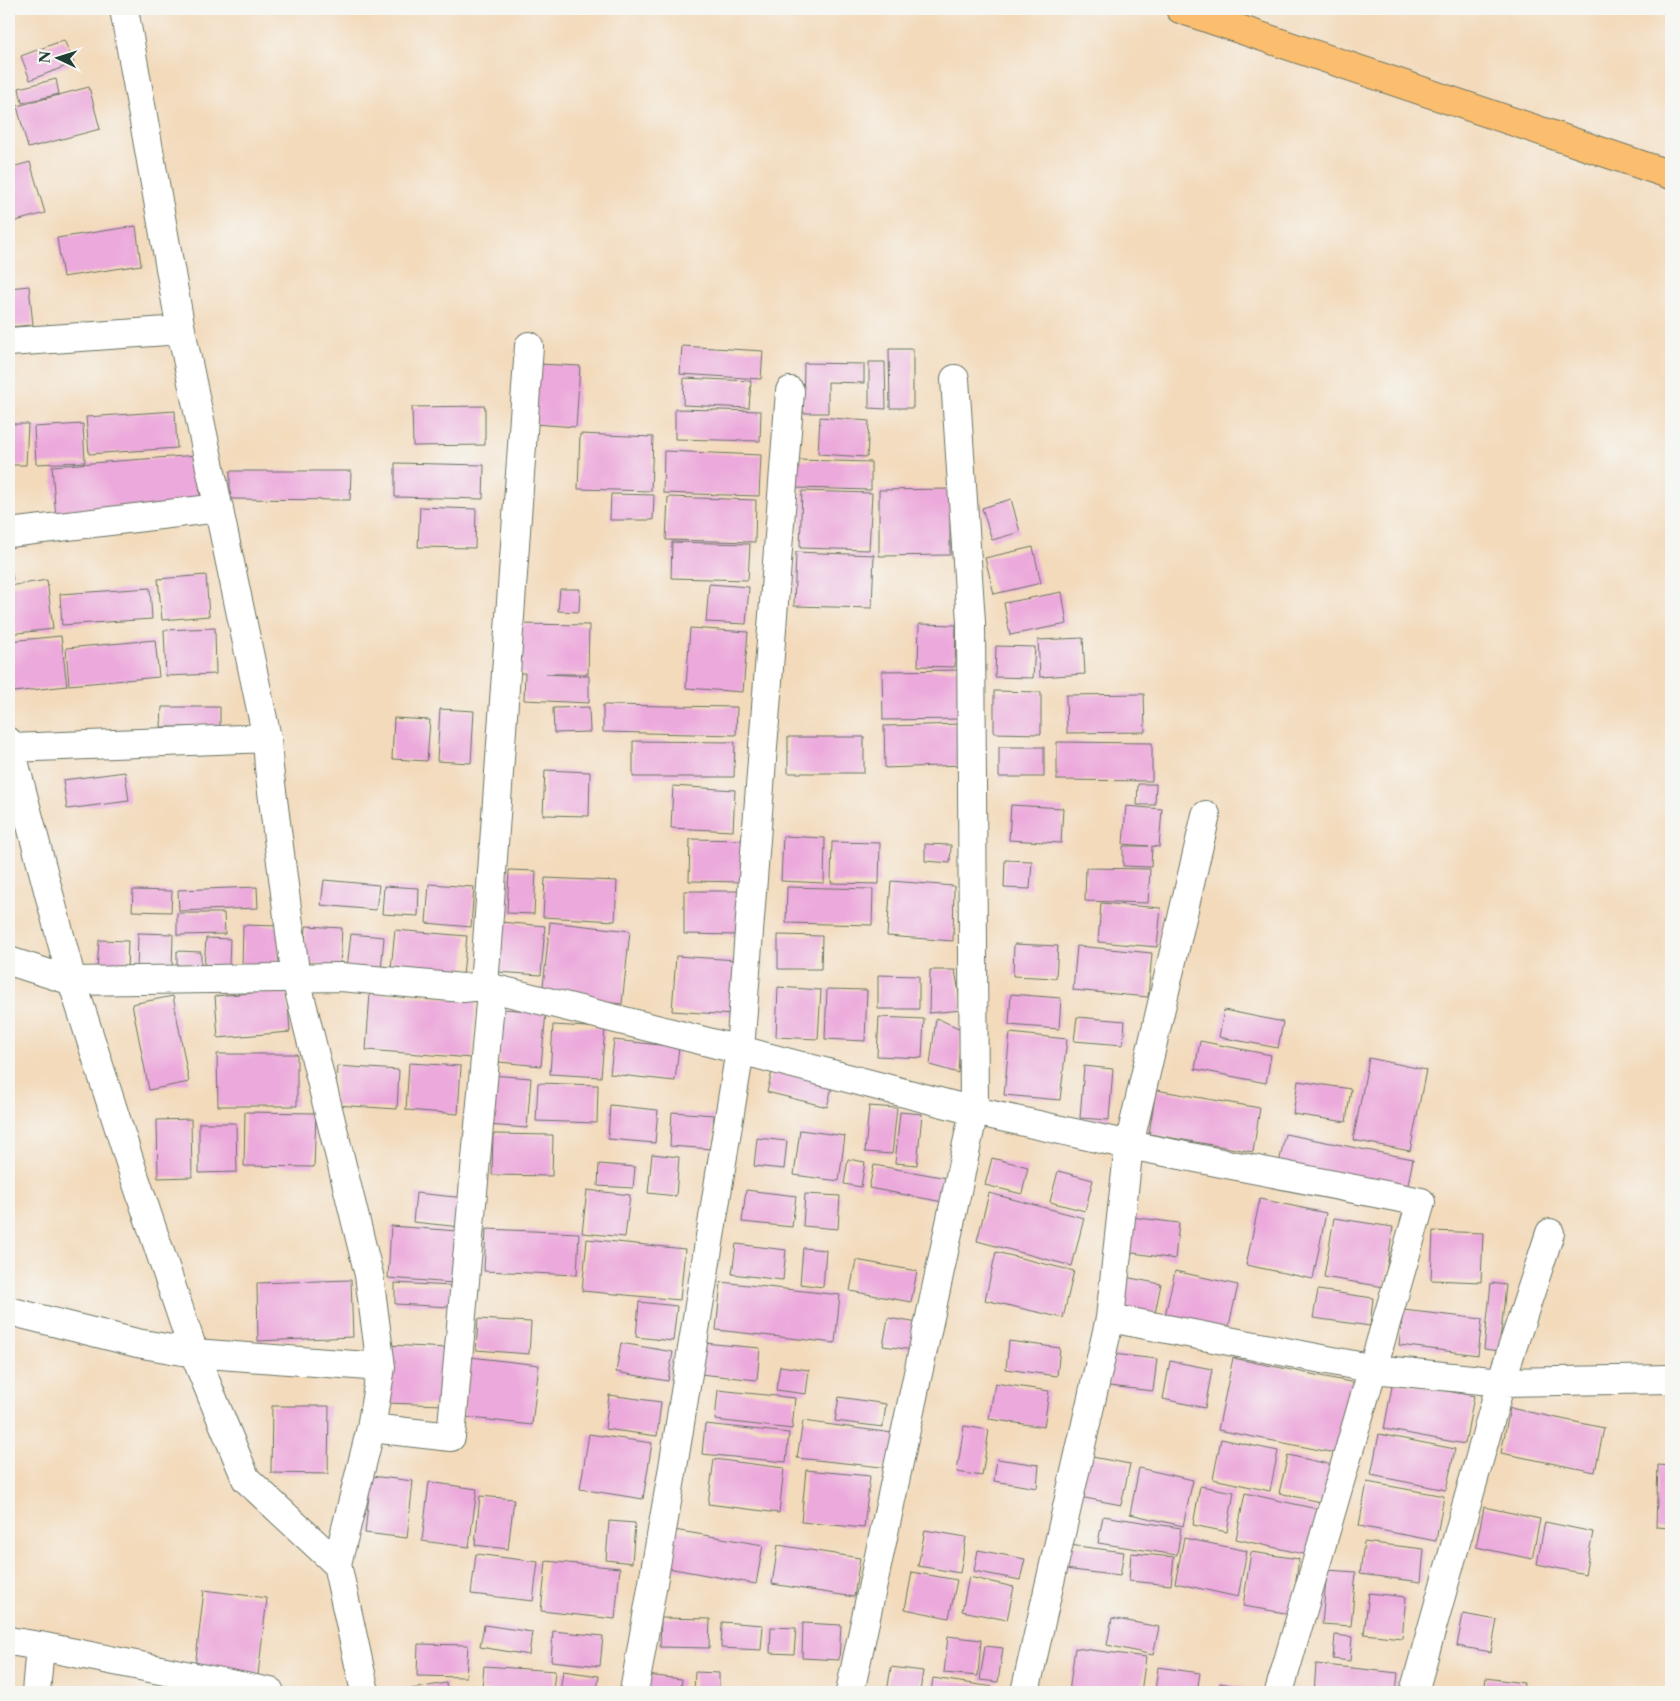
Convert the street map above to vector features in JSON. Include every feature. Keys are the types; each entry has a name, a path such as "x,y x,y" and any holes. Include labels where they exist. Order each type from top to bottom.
{"highway":[{"path":"1180,9 1671,175"}],"street":[{"path":"124,9 181,330 268,738 269,768 296,979 369,1275 382,1367 371,1428 337,1564 365,1692"},
{"path":"9,342 181,330"},
{"path":"484,986 530,346"},
{"path":"850,1692 974,1111 971,622 954,379"},
{"path":"634,1692 674,1467 740,1050 790,391"},
{"path":"9,533 219,508"},
{"path":"268,738 10,745 72,981 130,1163 194,1353 246,1478 337,1564"},
{"path":"1025,1692 1110,1318 1129,1145 1206,815"},
{"path":"9,961 72,981 341,978 462,988 484,986 974,1111 1129,1145 1421,1202 1280,1692"},
{"path":"371,1428 452,1437 491,992 484,986"},
{"path":"1414,1692 1500,1382 1550,1233"},
{"path":"9,1311 137,1343 194,1353 382,1367"},
{"path":"1110,1318 1374,1369 1500,1382 1671,1379"},
{"path":"9,1641 270,1692"},
{"path":"36,1692 40,1646"}],"building":[{"path":"64,40 74,63 30,80 21,56"},
{"path":"56,79 59,94 22,103 19,88"},
{"path":"89,87 100,129 28,148 17,106"},
{"path":"30,162 45,213 9,223 9,168"},
{"path":"136,226 141,265 63,277 57,238"},
{"path":"29,286 33,325 9,327 9,288"},
{"path":"682,346 763,351 761,379 680,374"},
{"path":"889,349 913,349 913,408 890,408"},
{"path":"869,362 885,362 886,409 869,408"},
{"path":"804,363 864,364 864,383 828,382 828,413 803,413"},
{"path":"538,364 580,366 576,427 534,424"},
{"path":"684,378 751,381 749,408 683,405"},
{"path":"485,406 485,445 413,446 412,407"},
{"path":"675,409 761,411 760,441 675,439"},
{"path":"175,411 177,448 89,454 86,417"},
{"path":"820,417 869,421 867,457 818,454"},
{"path":"9,424 28,424 26,465 9,465"},
{"path":"83,424 85,462 36,464 34,427"},
{"path":"580,434 653,437 651,491 578,489"},
{"path":"664,451 761,455 759,496 663,493"},
{"path":"197,455 201,508 56,519 52,466"},
{"path":"797,460 871,462 871,490 796,488"},
{"path":"395,463 484,465 483,499 395,497"},
{"path":"230,471 351,471 350,500 230,499"},
{"path":"950,489 950,555 879,556 879,490"},
{"path":"802,491 872,493 869,550 800,548"},
{"path":"611,494 654,495 653,520 610,520"},
{"path":"668,497 756,500 755,542 666,540"},
{"path":"1011,499 1020,532 992,540 982,508"},
{"path":"420,507 476,509 475,548 418,547"},
{"path":"672,542 750,544 748,580 671,578"},
{"path":"1033,547 1041,583 994,594 985,558"},
{"path":"796,552 874,555 872,608 794,606"},
{"path":"9,559 13,580 9,580"},
{"path":"206,575 209,616 162,620 158,579"},
{"path":"47,580 53,629 9,634 9,586"},
{"path":"709,584 749,587 746,624 706,622"},
{"path":"150,588 152,619 62,625 60,594"},
{"path":"560,589 580,589 579,612 558,611"},
{"path":"1062,592 1067,624 1010,635 1004,603"},
{"path":"514,624 589,625 588,674 546,674 589,676 589,703 524,700 525,673 513,673"},
{"path":"919,624 956,625 955,667 918,666"},
{"path":"215,628 216,674 166,676 164,630"},
{"path":"690,628 748,632 743,692 686,688"},
{"path":"61,636 67,686 14,692 9,641"},
{"path":"1083,638 1085,674 1040,677 1038,640"},
{"path":"155,640 159,677 69,685 66,648"},
{"path":"996,646 1035,647 1033,678 995,677"},
{"path":"959,670 960,719 883,720 882,671"},
{"path":"994,691 1041,692 1041,734 994,733"},
{"path":"1144,694 1145,732 1067,733 1066,695"},
{"path":"603,705 737,707 736,735 603,732"},
{"path":"162,707 220,707 220,727 161,727"},
{"path":"589,707 590,732 554,733 553,708"},
{"path":"440,709 474,711 471,763 437,761"},
{"path":"394,718 430,720 427,761 392,759"},
{"path":"963,724 964,765 885,768 884,726"},
{"path":"788,737 864,737 864,773 788,773"},
{"path":"633,741 735,742 734,777 633,777"},
{"path":"1057,742 1152,743 1152,781 1057,780"},
{"path":"999,747 1044,747 1044,777 999,777"},
{"path":"545,770 590,772 589,816 543,815"},
{"path":"125,772 129,801 67,809 63,780"},
{"path":"1138,784 1156,784 1155,805 1137,805"},
{"path":"673,786 735,790 733,831 671,828"},
{"path":"1011,805 1063,808 1061,843 1009,840"},
{"path":"1126,806 1162,809 1159,847 1152,846 1151,867 1123,866 1123,846 1148,846 1123,844"},
{"path":"783,836 825,838 824,883 781,881"},
{"path":"690,839 747,840 746,882 689,881"},
{"path":"832,842 880,843 879,884 831,883"},
{"path":"925,844 951,845 950,863 925,861"},
{"path":"1005,860 1032,861 1030,889 1004,888"},
{"path":"1086,868 1150,869 1148,903 1085,901"},
{"path":"509,870 536,871 534,914 507,913"},
{"path":"545,878 617,881 615,921 543,917"},
{"path":"324,880 379,885 376,910 321,905"},
{"path":"891,881 954,886 953,941 887,936"},
{"path":"429,884 474,887 471,927 426,923"},
{"path":"384,886 419,888 418,916 382,914"},
{"path":"257,887 258,908 179,911 178,890"},
{"path":"787,887 873,889 872,925 786,923"},
{"path":"133,890 172,891 171,912 132,911"},
{"path":"684,891 741,891 740,935 684,934"},
{"path":"1101,903 1161,908 1157,947 1098,942"},
{"path":"177,913 224,913 225,934 177,935"},
{"path":"500,922 545,926 541,975 497,972"},
{"path":"550,922 630,931 622,1004 542,996"},
{"path":"243,925 280,926 279,966 242,966"},
{"path":"306,926 342,928 340,966 304,964"},
{"path":"395,930 467,936 463,975 391,969"},
{"path":"138,933 173,934 172,972 137,971"},
{"path":"351,934 384,937 381,971 347,968"},
{"path":"778,935 822,936 821,969 778,969"},
{"path":"206,938 230,939 229,967 204,967"},
{"path":"99,940 128,941 127,972 97,971"},
{"path":"1014,944 1058,946 1056,978 1013,976"},
{"path":"1077,946 1152,953 1148,997 1073,990"},
{"path":"177,951 201,952 201,968 177,967"},
{"path":"676,956 737,960 733,1015 672,1011"},
{"path":"930,970 955,970 962,1010 929,1013"},
{"path":"878,975 919,976 919,1009 878,1009"},
{"path":"778,987 821,990 818,1039 776,1037"},
{"path":"827,989 867,990 865,1041 825,1039"},
{"path":"287,990 290,1032 218,1038 215,996"},
{"path":"370,993 476,1000 472,1058 366,1050"},
{"path":"1011,994 1061,998 1059,1029 1009,1025"},
{"path":"173,996 189,1082 149,1090 132,1004"},
{"path":"503,1009 546,1012 541,1066 499,1062"},
{"path":"1224,1010 1283,1022 1278,1048 1219,1037"},
{"path":"879,1017 924,1019 922,1058 877,1056"},
{"path":"1077,1017 1125,1021 1123,1045 1074,1041"},
{"path":"936,1018 961,1029 958,1073 930,1065"},
{"path":"553,1025 605,1028 601,1077 550,1074"},
{"path":"1010,1033 1067,1039 1060,1100 1004,1095"},
{"path":"614,1040 679,1047 675,1081 610,1074"},
{"path":"1200,1041 1271,1055 1266,1083 1195,1069"},
{"path":"217,1054 297,1054 297,1106 218,1106"},
{"path":"1369,1058 1426,1070 1410,1151 1353,1140"},
{"path":"775,1060 835,1075 827,1107 767,1092"},
{"path":"409,1063 461,1066 458,1114 406,1110"},
{"path":"337,1066 399,1070 397,1109 335,1105"},
{"path":"1084,1066 1113,1069 1109,1120 1080,1118"},
{"path":"490,1075 531,1078 527,1128 487,1125"},
{"path":"1298,1081 1351,1089 1346,1122 1293,1114"},
{"path":"538,1083 598,1085 597,1123 536,1121"},
{"path":"1156,1090 1260,1108 1253,1152 1149,1134"},
{"path":"610,1105 658,1110 655,1143 608,1139"},
{"path":"869,1106 897,1108 892,1154 865,1152"},
{"path":"245,1112 316,1113 314,1167 244,1166"},
{"path":"672,1112 714,1115 712,1149 670,1146"},
{"path":"900,1112 922,1114 917,1165 895,1163"},
{"path":"191,1119 192,1177 158,1178 157,1120"},
{"path":"199,1123 236,1123 237,1172 199,1173"},
{"path":"800,1130 845,1136 839,1181 794,1175"},
{"path":"493,1134 553,1135 552,1176 492,1175"},
{"path":"1285,1134 1413,1159 1406,1195 1278,1169"},
{"path":"757,1138 787,1141 784,1169 754,1166"},
{"path":"652,1154 679,1157 676,1196 648,1193"},
{"path":"992,1158 1028,1167 1022,1194 985,1185"},
{"path":"848,1159 865,1162 861,1187 844,1184"},
{"path":"599,1164 635,1167 633,1188 598,1186"},
{"path":"874,1165 947,1178 943,1202 869,1188"},
{"path":"1058,1171 1093,1180 1085,1211 1050,1202"},
{"path":"587,1190 630,1195 625,1237 582,1233"},
{"path":"746,1190 796,1196 792,1227 742,1222"},
{"path":"416,1193 465,1198 461,1227 413,1222"},
{"path":"989,1193 1084,1218 1072,1266 977,1241"},
{"path":"805,1194 840,1196 838,1229 803,1226"},
{"path":"1260,1199 1326,1213 1313,1279 1246,1265"},
{"path":"1131,1217 1179,1223 1175,1259 1126,1252"},
{"path":"1334,1218 1393,1227 1384,1287 1324,1277"},
{"path":"391,1226 457,1231 453,1283 388,1278"},
{"path":"486,1229 579,1233 577,1275 484,1271"},
{"path":"1433,1231 1483,1233 1481,1282 1431,1280"},
{"path":"587,1239 685,1249 680,1300 582,1291"},
{"path":"736,1244 786,1250 783,1280 732,1274"},
{"path":"803,1248 826,1250 823,1287 800,1284"},
{"path":"996,1252 1074,1271 1063,1318 985,1300"},
{"path":"856,1260 917,1271 911,1302 850,1291"},
{"path":"1175,1271 1238,1285 1228,1330 1165,1316"},
{"path":"1125,1277 1161,1284 1154,1318 1118,1311"},
{"path":"351,1280 353,1337 258,1341 257,1283"},
{"path":"721,1282 840,1295 835,1343 716,1330"},
{"path":"395,1283 451,1286 450,1307 395,1304"},
{"path":"1491,1283 1506,1285 1499,1351 1484,1349"},
{"path":"1318,1290 1373,1298 1370,1326 1313,1318"},
{"path":"639,1302 677,1306 673,1341 636,1337"},
{"path":"1403,1310 1482,1319 1478,1355 1399,1345"},
{"path":"888,1318 918,1323 913,1350 883,1346"},
{"path":"478,1319 531,1322 529,1354 476,1350"},
{"path":"1009,1341 1060,1348 1057,1376 1006,1369"},
{"path":"621,1343 673,1352 668,1381 616,1372"},
{"path":"703,1343 760,1348 757,1380 700,1374"},
{"path":"388,1345 448,1348 445,1405 385,1403"},
{"path":"1113,1354 1157,1359 1153,1391 1109,1386"},
{"path":"470,1357 539,1365 532,1425 463,1417"},
{"path":"1233,1358 1355,1383 1340,1454 1218,1430"},
{"path":"1170,1361 1212,1369 1205,1408 1163,1399"},
{"path":"780,1366 809,1370 806,1394 776,1390"},
{"path":"1393,1381 1474,1396 1465,1444 1384,1429"},
{"path":"995,1383 1049,1391 1044,1427 989,1419"},
{"path":"718,1390 795,1398 792,1429 715,1420"},
{"path":"609,1395 661,1402 657,1436 605,1429"},
{"path":"839,1397 886,1404 883,1427 835,1421"},
{"path":"272,1406 329,1406 328,1474 271,1473"},
{"path":"1510,1408 1604,1428 1595,1472 1501,1453"},
{"path":"803,1421 900,1434 891,1468 797,1458"},
{"path":"705,1424 789,1433 786,1462 702,1454"},
{"path":"964,1426 989,1430 982,1476 957,1472"},
{"path":"589,1434 652,1443 643,1499 580,1489"},
{"path":"1379,1434 1455,1449 1446,1490 1371,1475"},
{"path":"1221,1439 1278,1451 1270,1491 1213,1479"},
{"path":"1288,1455 1337,1466 1329,1504 1279,1493"},
{"path":"1087,1456 1130,1464 1121,1505 1080,1497"},
{"path":"714,1459 784,1468 779,1513 708,1504"},
{"path":"997,1459 1039,1465 1037,1488 994,1481"},
{"path":"1658,1465 1671,1466 1671,1528 1656,1527"},
{"path":"1139,1468 1193,1480 1183,1526 1130,1514"},
{"path":"806,1470 870,1476 864,1528 801,1522"},
{"path":"371,1476 413,1481 407,1538 365,1533"},
{"path":"429,1482 477,1489 469,1547 422,1541"},
{"path":"1367,1482 1444,1496 1436,1541 1359,1526"},
{"path":"1200,1486 1234,1492 1227,1532 1193,1525"},
{"path":"1245,1493 1317,1509 1308,1555 1236,1539"},
{"path":"480,1496 514,1499 508,1549 475,1545"},
{"path":"1484,1507 1540,1519 1532,1559 1476,1547"},
{"path":"1103,1516 1181,1528 1177,1555 1098,1543"},
{"path":"609,1521 635,1523 632,1563 606,1560"},
{"path":"1545,1522 1593,1532 1585,1574 1537,1564"},
{"path":"674,1530 763,1545 756,1584 668,1568"},
{"path":"925,1530 966,1537 960,1573 918,1566"},
{"path":"1184,1538 1247,1551 1238,1597 1175,1583"},
{"path":"1364,1542 1424,1549 1421,1582 1360,1574"},
{"path":"778,1545 860,1558 854,1597 772,1584"},
{"path":"1069,1545 1124,1552 1120,1576 1065,1569"},
{"path":"978,1550 1025,1559 1020,1580 974,1571"},
{"path":"1251,1552 1299,1559 1291,1614 1243,1606"},
{"path":"1131,1553 1174,1557 1171,1585 1129,1581"},
{"path":"476,1554 538,1562 533,1601 471,1594"},
{"path":"546,1561 620,1568 615,1619 541,1611"},
{"path":"1327,1570 1356,1572 1351,1626 1322,1624"},
{"path":"912,1572 957,1580 949,1618 905,1609"},
{"path":"969,1577 1014,1587 1007,1620 962,1611"},
{"path":"204,1590 267,1598 258,1675 195,1667"},
{"path":"1369,1593 1406,1597 1402,1638 1364,1634"},
{"path":"1463,1614 1497,1620 1491,1652 1457,1646"},
{"path":"661,1618 710,1619 709,1648 660,1647"},
{"path":"1112,1618 1159,1627 1153,1655 1107,1645"},
{"path":"722,1622 763,1625 761,1650 721,1648"},
{"path":"803,1623 841,1625 839,1660 802,1658"},
{"path":"484,1625 532,1632 529,1655 480,1647"},
{"path":"771,1627 796,1628 794,1654 770,1653"},
{"path":"553,1631 603,1636 600,1666 551,1661"},
{"path":"1335,1635 1352,1637 1350,1661 1333,1659"},
{"path":"948,1636 981,1640 978,1676 944,1673"},
{"path":"418,1644 468,1645 466,1677 417,1676"},
{"path":"985,1646 1003,1648 998,1682 980,1680"},
{"path":"1075,1648 1146,1657 1141,1692 1069,1692"},
{"path":"1316,1664 1398,1673 1396,1692 1314,1692"},
{"path":"484,1666 555,1671 553,1692 482,1690"},
{"path":"891,1667 923,1671 920,1692 887,1692"},
{"path":"1158,1667 1200,1673 1197,1692 1155,1692"},
{"path":"563,1671 599,1676 597,1692 560,1692"},
{"path":"695,1672 719,1673 719,1692 694,1692"},
{"path":"646,1675 682,1679 681,1692 645,1692"},
{"path":"933,1678 994,1687 993,1692 931,1692"},
{"path":"1486,1678 1524,1683 1523,1692 1484,1692"},
{"path":"446,1683 447,1692 412,1692 411,1689"},
{"path":"1220,1683 1262,1691 1262,1692 1219,1692"}]}
